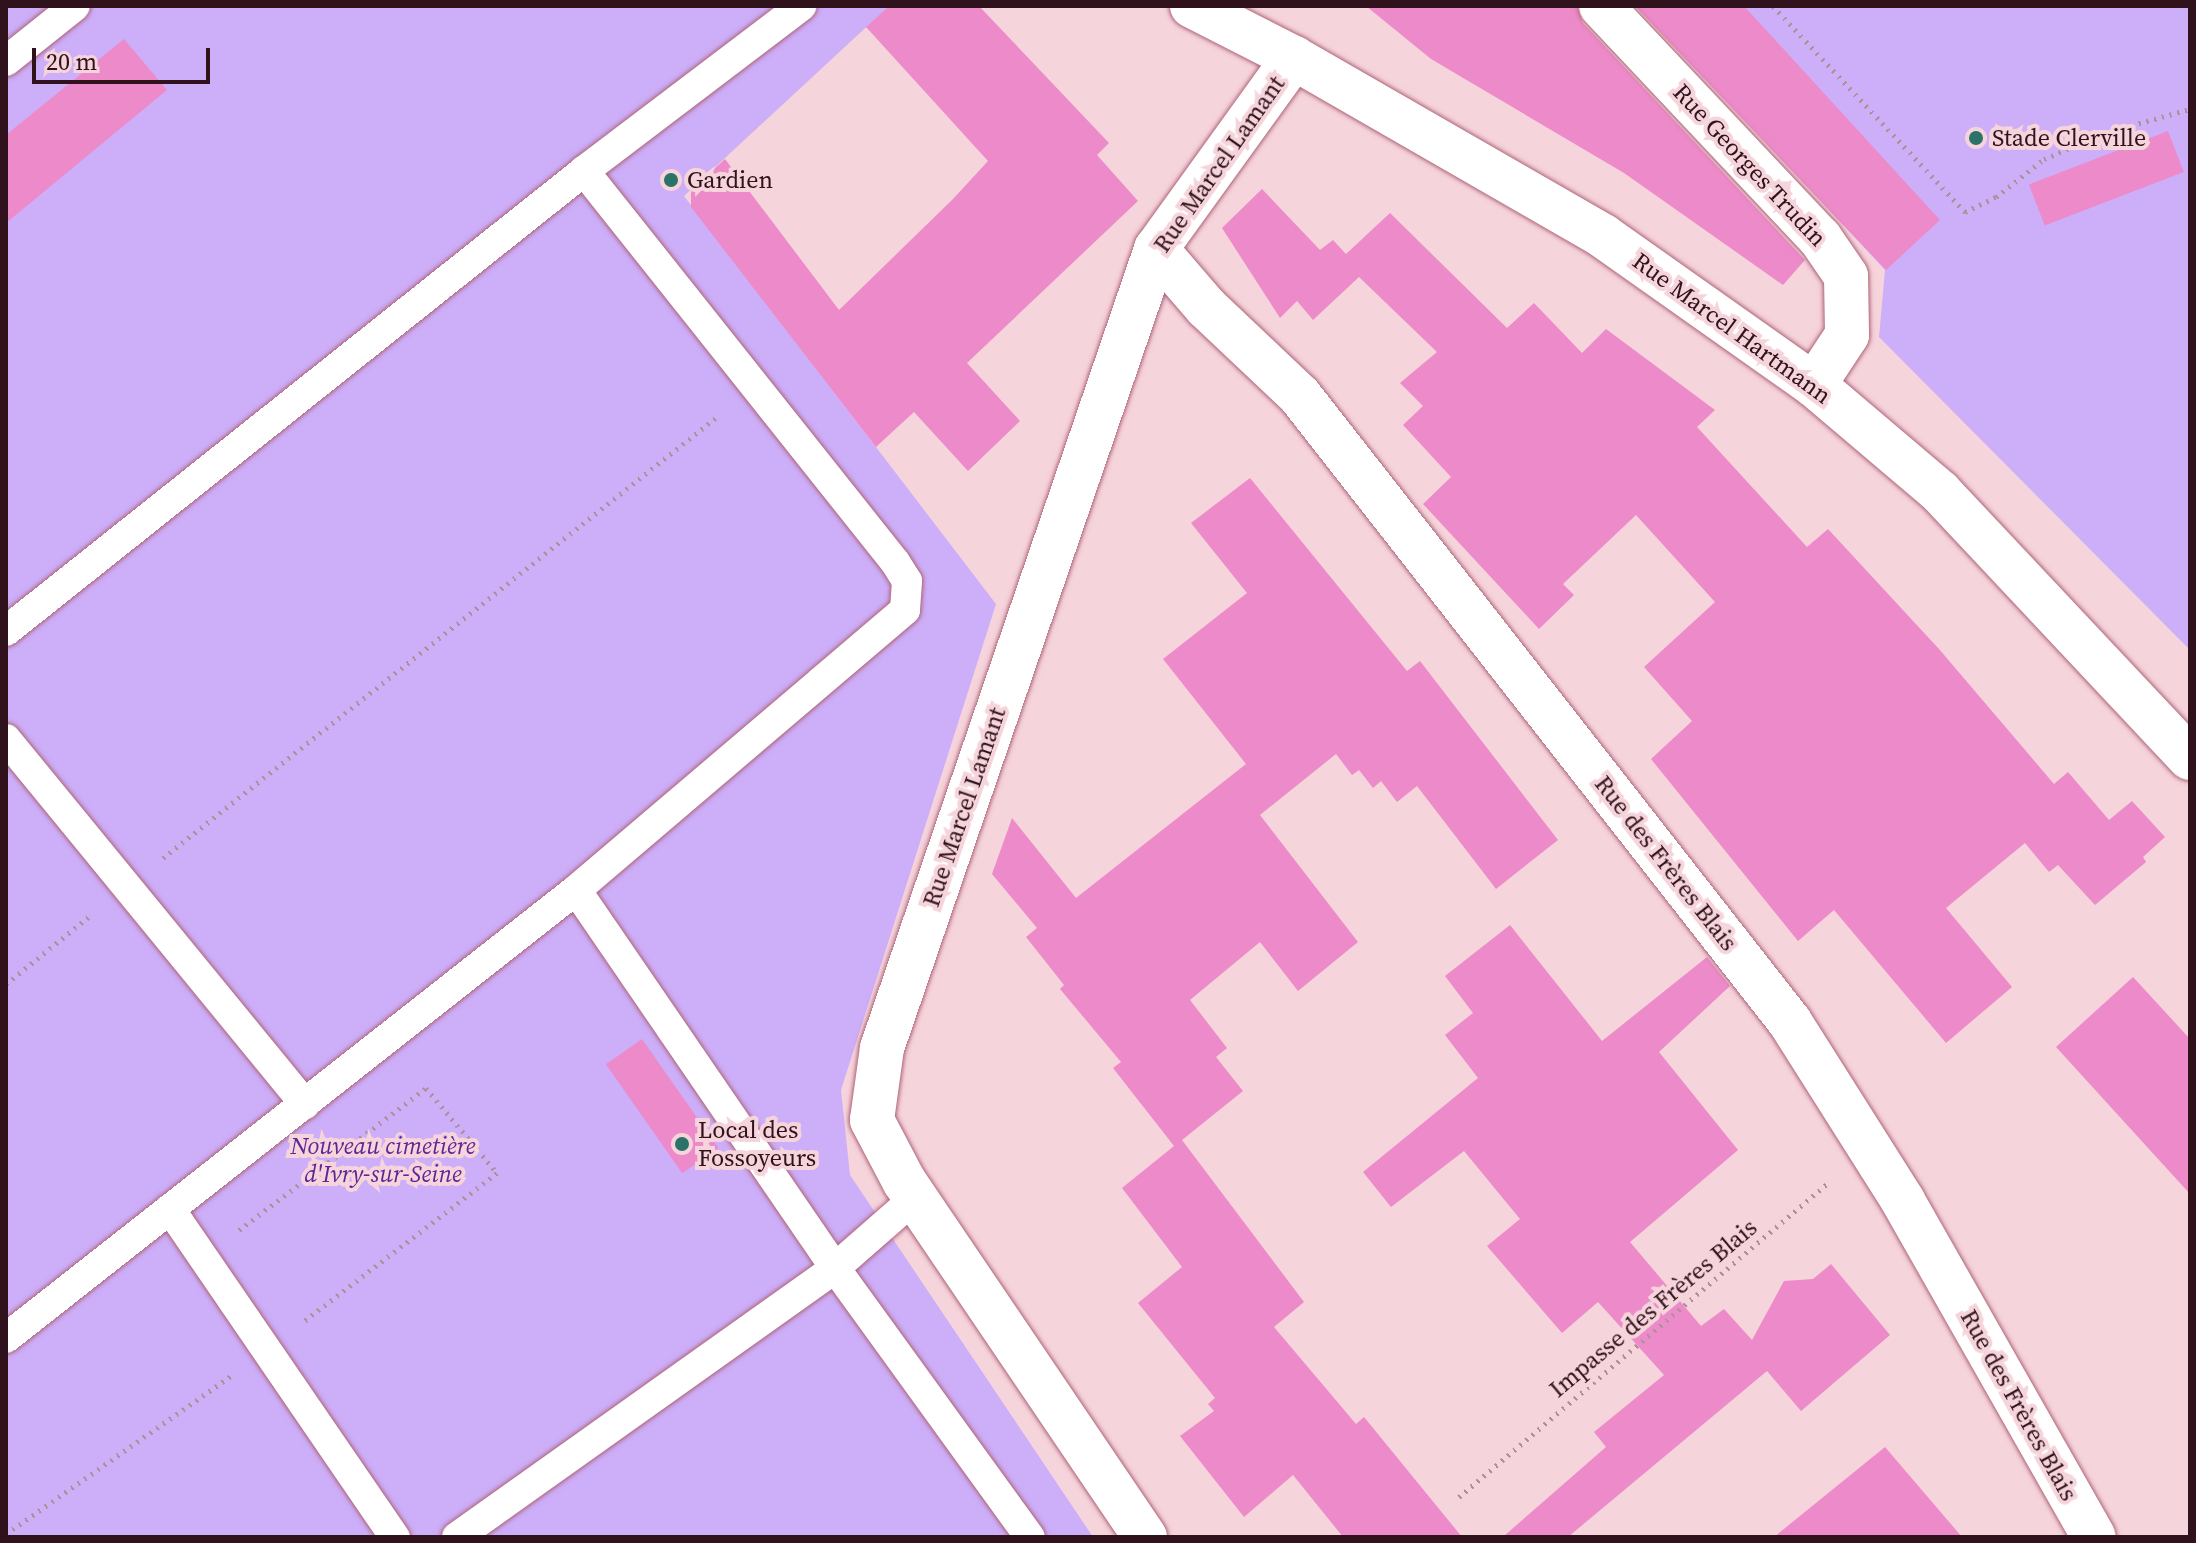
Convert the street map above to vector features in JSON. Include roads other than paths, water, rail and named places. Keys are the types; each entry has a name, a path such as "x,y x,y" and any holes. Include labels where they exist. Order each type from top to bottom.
{"street":[{"name":"Rue Marcel Hartmann","path":"1192,6 1294,58 1603,236 1814,385 1940,492 2190,758"},
{"name":"Rue Georges Trudin","path":"1601,6 1820,238 1846,276 1847,335 1814,385"},
{"name":"Rue Marcel Lamant","path":"1145,1537 915,1198 872,1120 882,1048 1156,249 1294,58"},
{"name":"Rue des Frères Blais","path":"1156,249 1206,307 1300,396 1790,1022 1870,1147 2094,1537"}],"lane":[{"path":"6,61 75,6"},
{"path":"6,631 584,171 801,6"},
{"path":"6,1338 576,890 905,610 907,581 895,562 584,171"},
{"path":"6,739 305,1104"},
{"path":"576,890 835,1268 1030,1537"},
{"path":"457,1537 835,1268 915,1198"},
{"path":"170,1209 395,1537"}],"place":[{"name":"Stade Clerville","path":"1976,138"},
{"name":"Gardien","path":"671,180"},
{"name":"Local des Fossoyeurs","path":"682,1144"}],"park label":[{"name":"Nouveau cimetière d'Ivry-sur-Seine","path":"383,1160"}]}
